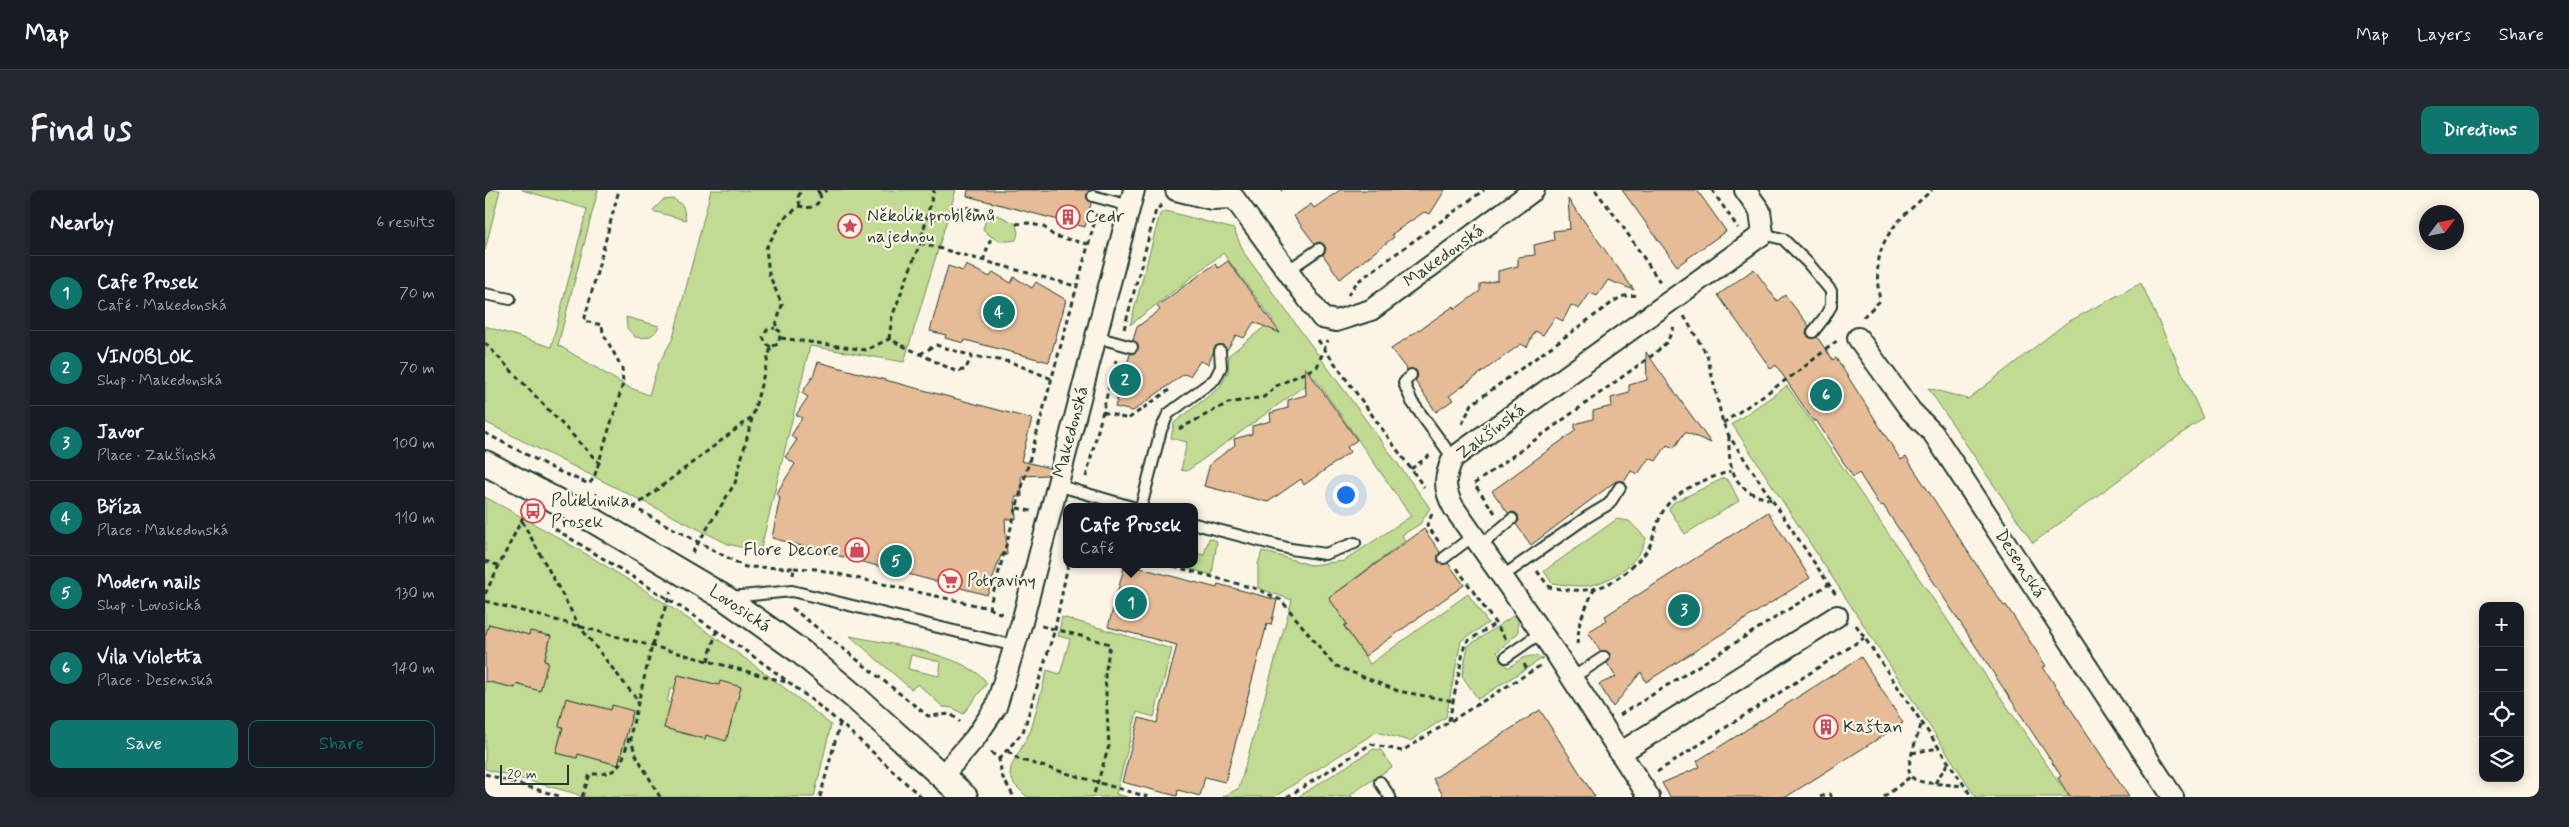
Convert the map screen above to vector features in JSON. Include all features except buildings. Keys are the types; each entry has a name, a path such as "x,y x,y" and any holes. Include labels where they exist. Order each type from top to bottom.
{"street":[{"path":"1176,190 1212,199 1240,194 1287,271 1322,318 1336,321"},
{"name":"Makedonská","path":"1336,321 1371,310 1534,190"},
{"path":"1745,190 1760,211 1763,234"},
{"name":"Makedonská","path":"943,775 975,738 996,707 1015,646 1132,198"},
{"name":"Zakšínská","path":"1649,797 1542,632 1454,508 1445,487 1448,452 1763,234"},
{"name":"Desenská","path":"1854,331 1911,411 1933,433 2173,797"},
{"name":"Lovosická","path":"485,463 591,519 725,598 801,652 943,775 965,797"},
{"path":"1620,753 1837,616"}],"lane":[{"path":"1097,197 1132,198"},
{"path":"1763,234 1783,239 1808,263 1831,291 1831,306 1825,318 1813,332"},
{"path":"1287,271 1319,249"},
{"path":"485,294 510,299"},
{"path":"1095,337 1132,347"},
{"path":"1142,503 1161,430 1168,414 1215,379 1221,367 1220,351"},
{"path":"1411,375 1404,382 1412,402 1448,452"},
{"path":"1057,485 1118,503"},
{"path":"1503,576 1609,504 1620,487"},
{"path":"1446,556 1477,541 1508,522"},
{"path":"1198,525 1291,549 1325,554 1355,543"},
{"path":"725,598 791,591 1015,646"},
{"path":"1510,654 1542,632"},
{"path":"1572,678 1604,657"},
{"path":"1380,782 1390,797"}],"path":[{"path":"485,433 557,471 589,484 601,464 623,384 622,368 603,333 602,325 584,321 619,190"},
{"path":"800,206 798,197 802,190"},
{"path":"800,206 808,209 816,206 821,200 821,194 817,190"},
{"path":"821,194 827,190"},
{"path":"889,340 892,317 920,243 934,190"},
{"path":"1161,430 1177,430 1191,425 1228,403 1264,397 1275,386 1317,368 1349,293 1357,282 1483,190"},
{"path":"1712,190 1739,230 1732,236"},
{"path":"1723,423 1854,331 1880,301 1876,279 1880,248 1898,220 1932,190"},
{"path":"616,498 745,568 816,569 989,608 1052,379 1075,286 1088,244 1097,197"},
{"path":"775,328 782,305 769,274 766,248 784,218 800,206"},
{"path":"927,215 937,218 954,217 959,208 969,207 981,210 990,217"},
{"path":"1016,224 1028,222 1044,227 1054,236 1088,244"},
{"path":"983,260 991,238"},
{"path":"920,243 1075,286"},
{"path":"1411,469 1448,452 1472,404 1616,300 1624,296 1645,294"},
{"path":"1508,522 1474,484 1654,354 1667,342 1673,327 1685,318"},
{"path":"775,328 781,332 781,338 778,344 771,347 766,344 763,337 767,330 775,328"},
{"path":"1314,334 1411,469 1427,496"},
{"path":"781,338 866,350 889,340"},
{"path":"889,340 955,371 965,370 972,356"},
{"path":"485,343 601,464"},
{"path":"919,355 936,346 972,356 1011,362 1052,379"},
{"path":"582,797 591,774 614,772 621,766 639,703 652,646 668,598 681,572 735,483 771,347"},
{"path":"1103,412 1128,419 1173,387"},
{"path":"633,508 753,416"},
{"path":"1729,436 1728,456 1731,471 1741,485 1756,496 1773,500"},
{"path":"1528,558 1549,587 1577,592 1594,589 1617,580 1648,549 1656,522 1669,503 1683,492 1731,471"},
{"path":"518,507 535,516"},
{"path":"485,594 526,511"},
{"path":"1433,512 1427,525 1446,556 1496,623 1510,654 1529,673"},
{"path":"522,521 580,627 639,703"},
{"path":"551,526 668,598 789,683 840,723 921,797"},
{"path":"485,560 500,566"},
{"path":"794,568 791,591 792,609 842,646 928,716 951,714 999,760 1002,776 1014,797"},
{"path":"1068,568 1055,629 1110,644 1105,675 1109,746 1093,797"},
{"path":"1180,568 1257,589 1281,600 1334,665 1398,691 1453,702"},
{"path":"1616,718 1829,584"},
{"path":"485,601 789,683"},
{"path":"1449,721 1465,643 1496,623"},
{"path":"708,661 716,632"},
{"path":"1652,775 1864,638"},
{"path":"1287,797 1371,744 1402,752 1557,655"},
{"path":"820,797 840,723"},
{"path":"1921,724 1907,768 1910,777 1919,783 1965,786"},
{"path":"630,736 635,753 660,797"},
{"path":"1912,753 1938,748"},
{"path":"1007,751 1018,760 1148,797"},
{"path":"1935,783 1948,763"},
{"path":"485,774 562,797"},
{"path":"1884,797 1910,777"},
{"path":"1820,797 1829,794 1832,797"}],"green space":[{"path":"486,190 500,190 485,250 485,193"},
{"path":"522,190 598,190 558,345 628,387 649,395 658,365 673,338 711,190 956,190 904,362 810,346 760,552 728,544 485,422 485,326 551,347 587,209"},
{"path":"674,199 683,206 686,220 652,211 663,200"},
{"path":"1166,211 1234,229 1244,253 1430,508 1420,524 1402,535 1405,541 1329,598 1347,624 1344,626 1370,664 1468,594 1488,623 1461,641 1446,717 1410,741 1376,732 1274,797 1223,797 1239,788 1292,600 1258,588 1258,564 1262,551 1311,565 1344,561 1411,516 1315,378 1187,471 1181,470 1187,442 1171,438 1174,423 1220,387 1228,372 1229,355 1273,320 1223,253 1130,325 1160,214"},
{"path":"998,215 1016,224 1018,233 1016,240 998,240 990,236 983,229 986,219"},
{"path":"2141,283 2203,418 2033,543 1928,388 1968,399 2066,323"},
{"path":"626,317 659,326 655,333 649,336 643,338 635,337 627,328"},
{"path":"1787,386 2069,797 1976,797 1732,424"},
{"path":"1724,478 1729,481 1739,501 1685,534 1669,509 1673,503"},
{"path":"485,497 575,548 664,603 750,662 831,725 814,797 580,797 577,794 485,769 485,681 515,688 516,684 537,690 543,680 548,663 544,661 551,637 530,631 529,635 489,624 485,637","holes":["679,675 719,685 720,682 741,687 726,740 706,735 705,739 664,728 671,703 667,702 670,689 674,690","570,699 611,710 612,706 632,711 618,765 578,754 577,758 556,753 563,727 559,726 563,711 567,712"]},
{"path":"1617,519 1629,521 1646,538 1637,556 1621,572 1611,578 1590,585 1577,586 1552,583 1544,571"},
{"path":"1209,538 1217,541 1212,575 1187,568 1198,568 1198,554 1204,555"},
{"path":"1516,614 1518,633 1497,652 1508,668 1528,656 1543,658 1478,699 1462,676 1468,646"},
{"path":"1062,617 1172,649 1154,717 1137,712 1116,794 1127,797 1027,797 1014,784 1010,775 1011,767 1031,730 1047,670 1060,674 1070,639 1058,636"},
{"path":"850,636 903,646 944,657 962,664 977,673 987,683 963,714 953,708 943,707 918,684 911,689","holes":["911,655 941,662 939,676 908,669"]},
{"path":"1374,749 1381,750 1392,767 1351,794 1352,797 1298,797"}],"place":[{"name":"Cedr","path":"1068,217"},
{"name":"Několik problémů najednou","path":"850,226"},
{"name":"Bříza","path":"999,312"},
{"name":"VINOBLOK","path":"1125,380"},
{"name":"Vila Violetta","path":"1826,395"},
{"name":"Poliklinika Prosek","path":"533,511"},
{"name":"Flore Decore","path":"857,550"},
{"name":"Modern nails","path":"896,561"},
{"name":"Potraviny","path":"950,581"},
{"name":"Cafe Prosek","path":"1131,603"},
{"name":"Javor","path":"1684,610"},
{"name":"Kaštan","path":"1826,727"}]}
